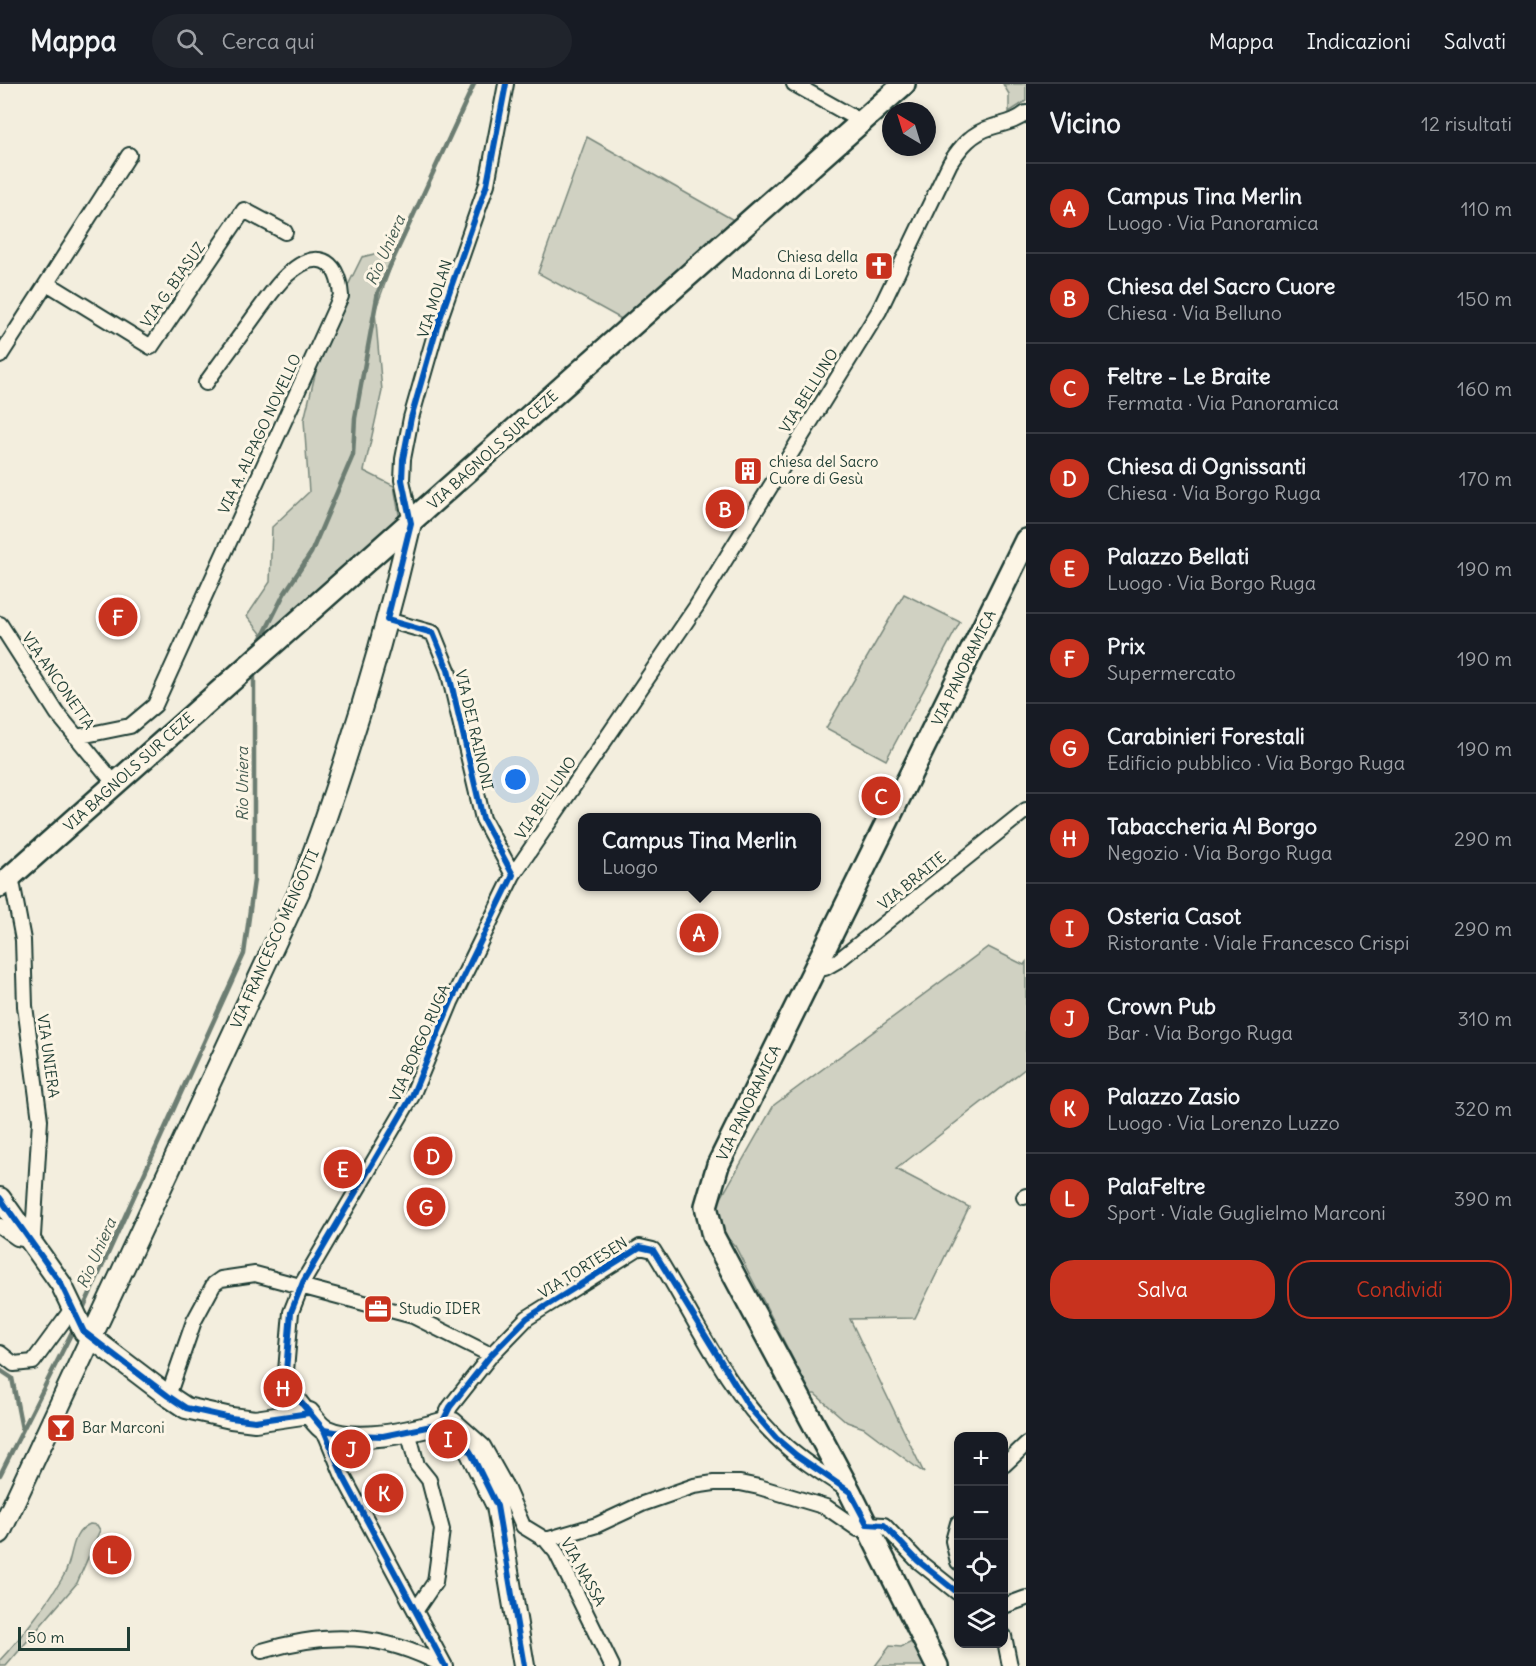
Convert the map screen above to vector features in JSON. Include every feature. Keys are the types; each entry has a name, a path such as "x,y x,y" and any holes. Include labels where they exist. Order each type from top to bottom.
{"main road":[{"name":"VIA BAGNOLS SUR CEZE","path":"6,881 904,84"},
{"name":"VIA PANORAMICA","path":"937,1666 867,1524 713,1236 706,1206 717,1165 1026,540"}],"street":[{"name":"VIA MOLAN","path":"411,523 402,480 403,459 411,418 437,327 487,184 506,84"},
{"path":"794,84 862,122"},
{"name":"VIA BELLUNO","path":"513,875 696,607 879,311 917,236 950,163 959,149 971,136 990,127 1023,119"},
{"path":"0,356 129,155"},
{"name":"VIA G. BIASUZ","path":"47,283 151,347 244,210 285,232"},
{"name":"VIA A. ALPAGO NOVELLO","path":"76,737 130,726 155,705 341,296 336,272 328,261 320,259 310,261 288,274 206,383"},
{"name":"VIA FRANCESCO MENGOTTI","path":"0,1533 88,1335 299,892 324,825 387,620 411,523"},
{"name":"VIA DEI RAINONI","path":"387,620 433,633 448,670 483,819 513,875"},
{"name":"VIA ANCONETTA","path":"0,624 57,713 115,784"},
{"name":"VIA BRAITE","path":"815,970 825,968 839,960 1026,810"},
{"name":"VIA BORGO RUGA","path":"309,1413 298,1399 286,1371 291,1312 301,1287 411,1096 451,1002 513,875"},
{"name":"VIA UNIERA","path":"6,881 22,940 25,1005 40,1120 35,1230 30,1240"},
{"path":"0,1198 61,1284 72,1309 88,1335 168,1396 186,1408 255,1421 309,1413 324,1430 343,1476 445,1666"},
{"path":"0,1226 17,1238 30,1240"},
{"name":"VIA TORTESEN","path":"450,1419 491,1355 527,1318 639,1247 646,1247 653,1250 712,1350 749,1407 776,1438 796,1455 850,1492"},
{"path":"168,1396 194,1321 214,1284 221,1279 255,1274 414,1316 491,1355"},
{"path":"0,1353 14,1364 33,1362 72,1309"},
{"path":"324,1430 352,1435 383,1436 450,1419 471,1453 497,1506 524,1666"},
{"name":"VIA NASSA","path":"450,1419 483,1446 506,1487 523,1526 546,1540 556,1552 612,1666"},
{"path":"408,1431 417,1465 429,1480 442,1530 435,1582 416,1610"},
{"path":"1008,1461 1026,1444"},
{"path":"546,1540 597,1525 642,1504 694,1486 740,1483 826,1507 858,1529 867,1524 884,1525 918,1561 954,1590"},
{"path":"1008,1605 1026,1598"},
{"path":"262,1651 309,1640 342,1637 383,1641 445,1666"},
{"path":"1006,1648 1010,1666"}],"shaded area":[{"path":"1003,84 1026,84 1026,101 1009,112 1009,94"},
{"path":"587,137 737,222 625,321 538,273"},
{"path":"398,248 375,311 382,391 364,471 394,486 400,520 263,636 247,616 270,582 272,527 309,492 304,420 326,330 362,257"},
{"path":"904,594 960,622 886,760 826,728"},
{"path":"988,947 1024,965 1026,962 1026,1068 896,1169 969,1207 915,1318 850,1319 924,1473 864,1428 847,1422 815,1394 811,1394 735,1246 717,1227 716,1207 774,1105"},
{"path":"90,1524 97,1525 100,1530 77,1583 6,1666 0,1666 0,1660 34,1619 58,1585 67,1568 78,1533"},
{"path":"912,1642 926,1666 875,1666 890,1646 901,1647"}],"waterway":[{"name":"Rio Uniera","path":"259,644 284,594 311,553 353,455 355,418 378,292 474,84"},
{"name":"Rio Uniera","path":"81,1313 244,954 254,880 254,670"},
{"name":"Rio Uniera","path":"0,1475 75,1326"},
{"path":"0,1370 12,1378 22,1429"}],"cycle path":[{"path":"445,1666 343,1476 324,1430 298,1399 286,1371 291,1312 303,1282 412,1096 451,1002 513,875 483,819 448,670 433,633 387,620 411,523 402,480 403,459 411,418 437,327 487,184 506,84"},
{"path":"0,1198 61,1284 84,1332 168,1396 186,1408 255,1421 309,1413"},
{"path":"442,1423 450,1407 491,1355 527,1318 640,1247 653,1250 749,1407 776,1438 796,1455 850,1492 867,1524 884,1525 918,1561 954,1590"},
{"path":"324,1430 352,1435 383,1436 446,1423 455,1429 471,1453 497,1506 524,1666"}],"place":[{"name":"Chiesa della Madonna di Loreto","path":"879,266"},
{"name":"chiesa del Sacro Cuore di Gesù","path":"748,471"},
{"name":"Chiesa del Sacro Cuore","path":"725,509"},
{"name":"Prix","path":"118,617"},
{"name":"Feltre - Le Braite","path":"881,796"},
{"name":"Campus Tina Merlin","path":"699,933"},
{"name":"Chiesa di Ognissanti","path":"433,1156"},
{"name":"Palazzo Bellati","path":"343,1169"},
{"name":"Carabinieri Forestali","path":"426,1207"},
{"name":"Studio IDER","path":"378,1309"},
{"name":"Tabaccheria Al Borgo","path":"283,1388"},
{"name":"Bar Marconi","path":"61,1428"},
{"name":"Osteria Casot","path":"448,1439"},
{"name":"Crown Pub","path":"351,1449"},
{"name":"Palazzo Zasio","path":"384,1493"},
{"name":"PalaFeltre","path":"112,1555"}]}
